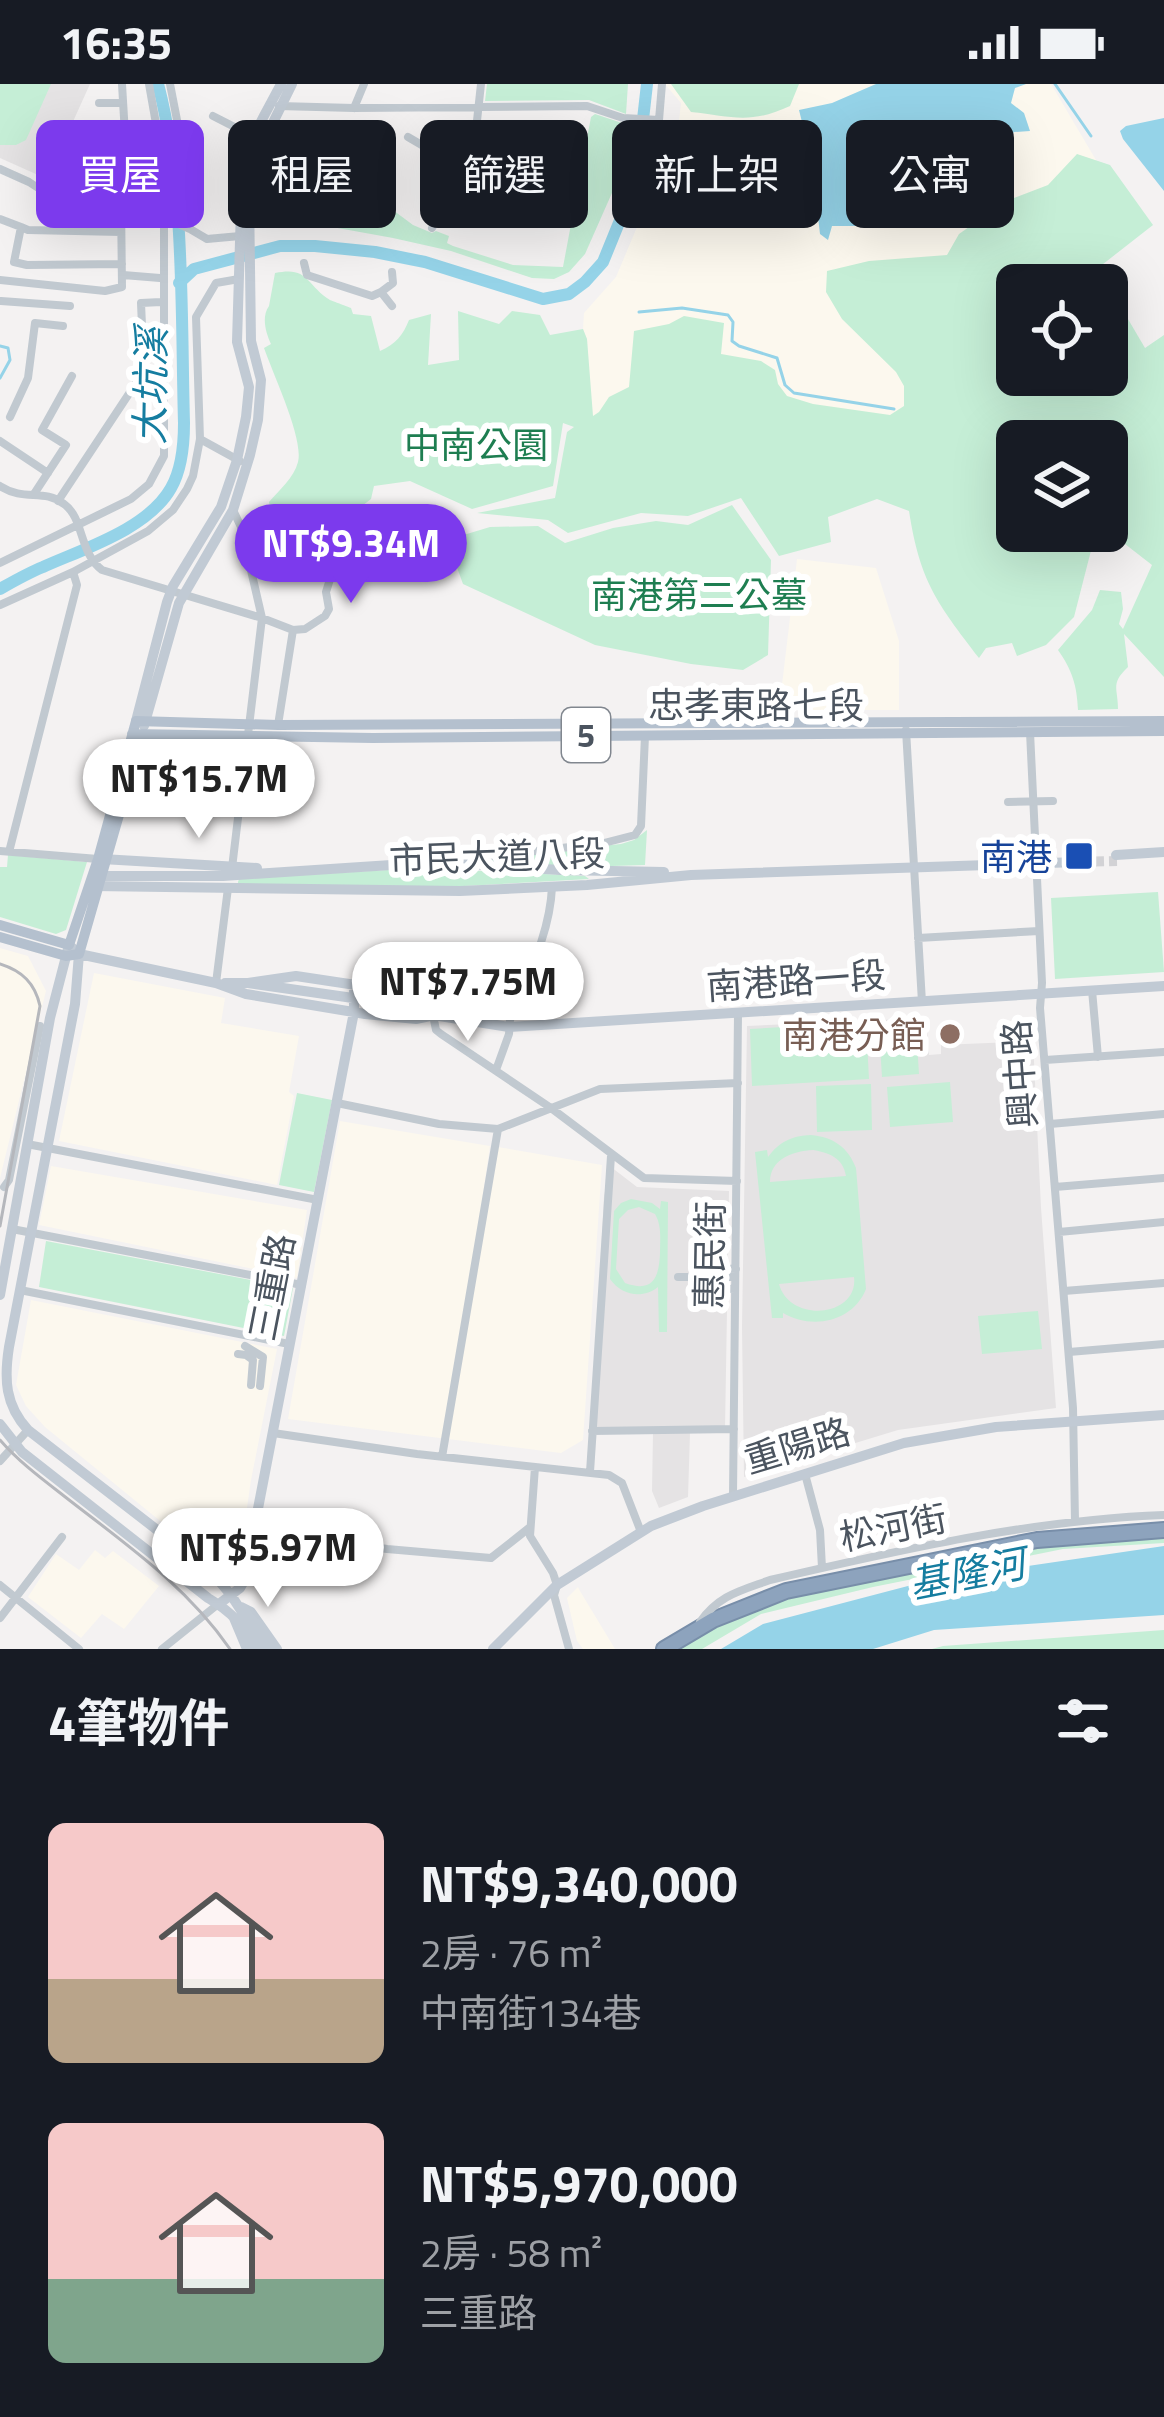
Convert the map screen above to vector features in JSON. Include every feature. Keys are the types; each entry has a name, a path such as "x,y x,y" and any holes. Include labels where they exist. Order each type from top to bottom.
{"highway":[{"path":"1164,1530 1037,1541 848,1578 764,1599 720,1617 666,1649 713,1620 757,1601 786,1591 964,1553 1036,1540 1164,1530"}],"main road":[{"path":"176,594 233,510 249,401 237,342 249,194 255,159 281,84"},
{"path":"265,120 292,84"},
{"path":"245,228 246,239"},
{"path":"20,1290 0,1291 50,1018 102,859 176,594 243,461"},
{"name":"忠孝東路七段","path":"1029,727 1164,721"},
{"name":"忠孝東路七段","path":"247,731 278,725 1164,730"},
{"name":"忠孝東路七段","path":"139,728 373,738 906,728"},
{"path":"1116,858 1164,855"},
{"path":"102,859 230,877"},
{"name":"市民大道八段","path":"95,881 437,862 588,878 1079,860"},
{"name":"市民大道八段","path":"230,877 380,892 552,887 588,878"},
{"name":"南港路一段","path":"0,925 71,952"},
{"name":"南港路一段","path":"0,937 216,983 246,994 354,1006 418,1007 433,1015 509,1028 1164,986"},
{"path":"71,952 75,1004 5,1382 17,1417 28,1430 183,1550 198,1559 220,1561 230,1558 254,1532"},
{"path":"248,983 296,976 354,984 390,992 418,1007"},
{"name":"南港路一段","path":"216,983 248,983 416,1019 433,1015"},
{"name":"三重路","path":"234,1605 244,1581 302,1285 354,1006 354,984"},
{"name":"重陽路","path":"493,1649 556,1585 670,1518 904,1442 996,1427 1164,1415"},
{"path":"0,1424 14,1444 219,1604 251,1612 277,1649"},
{"path":"183,1550 234,1605 261,1649"},
{"path":"234,1605 236,1628 248,1649"}],"street":[{"path":"122,84 124,120"},
{"path":"149,84 155,120"},
{"path":"170,84 184,156 190,229 207,239 246,239"},
{"path":"354,108 364,84"},
{"path":"476,120 481,84"},
{"path":"276,104 587,106 656,120 662,84"},
{"path":"99,104 123,104"},
{"path":"213,116 228,124"},
{"path":"408,137 420,144"},
{"path":"0,169 36,187"},
{"path":"0,219 28,230 121,232"},
{"path":"21,227 14,262 122,270 160,278"},
{"path":"0,280 105,291 122,286 122,228"},
{"path":"0,563 131,499 148,484 164,456 166,228"},
{"path":"304,262 307,275 372,296 393,283 392,272"},
{"path":"0,605 148,531 173,510 193,476 200,439 196,317 216,284 244,272"},
{"path":"381,292 392,306"},
{"path":"2,301 70,307"},
{"path":"58,501 145,371 141,302 161,302"},
{"path":"10,417 28,378 35,323 64,326"},
{"path":"33,496 66,445 42,430 72,376"},
{"path":"200,439 243,461"},
{"path":"0,441 48,473"},
{"path":"0,486 13,495 50,496 74,513 91,559 102,570 293,630 304,629 329,609 326,592 354,521"},
{"path":"216,983 262,618 233,510"},
{"path":"244,542 293,527"},
{"path":"280,529 293,576"},
{"path":"73,572 77,585 4,852 102,859"},
{"path":"278,725 293,630"},
{"name":"興中路","path":"1029,727 1031,862 1074,1420 1075,1521"},
{"path":"906,728 922,1002"},
{"path":"437,862 635,836 641,826 646,735"},
{"path":"1008,802 1053,801"},
{"path":"496,1070 542,939 552,887"},
{"path":"918,938 1039,931"},
{"path":"1093,990 1098,1057"},
{"name":"惠民街","path":"734,1496 738,1014"},
{"path":"433,1015 441,1034 644,1178 736,1181"},
{"path":"4,1186 40,1026"},
{"path":"1045,1060 1164,1052"},
{"path":"337,1102 439,1124 498,1129 600,1089 738,1083"},
{"path":"1050,1124 1164,1114"},
{"path":"442,1456 498,1129"},
{"path":"27,1144 318,1200"},
{"path":"590,1472 611,1155"},
{"path":"1055,1187 1164,1178"},
{"path":"1059,1232 1164,1222"},
{"path":"12,1229 302,1285"},
{"path":"714,1244 716,1258"},
{"path":"735,1273 702,1268 700,1288 735,1289"},
{"path":"678,1277 735,1273"},
{"path":"1064,1291 1164,1283"},
{"path":"20,1290 290,1345"},
{"path":"1069,1352 1164,1345"},
{"path":"252,1388 253,1356"},
{"path":"0,1460 28,1430"},
{"path":"592,1431 734,1430"},
{"path":"273,1433 614,1477 622,1483 641,1532"},
{"path":"535,1467 529,1528 532,1543 553,1573 568,1649"},
{"path":"805,1474 820,1530 822,1568"},
{"name":"松河街","path":"653,1649 701,1621 710,1606 770,1580 1018,1529 1164,1515"},
{"path":"254,1532 491,1558 529,1528"},
{"path":"0,1618 62,1537"},
{"path":"0,1585 80,1649"},
{"path":"162,1649 219,1604"}],"shaded area":[{"path":"0,84 90,84 74,120 36,120 36,174 0,158"},
{"path":"665,84 1051,84 1096,160 1071,264 996,264 996,396 1017,396 1017,420 996,420 996,441 593,434 584,313 616,277 637,228 822,228 822,120 679,120 681,103"},
{"path":"797,559 876,568 899,641 899,710 779,710"},
{"path":"0,948 28,956 46,991 0,1178"},
{"path":"94,973 225,998 221,1023 299,1036 289,1092 294,1096 277,1185 59,1141"},
{"path":"926,1018 929,1055 941,1054 941,1045 1033,1041 1056,1408 898,1430 744,1477 747,1026"},
{"path":"340,1121 490,1146 482,1200 492,1146 602,1165 583,1440 561,1453 288,1419"},
{"path":"51,1166 307,1210 297,1278 39,1225"},
{"path":"611,1167 637,1187 729,1191 725,1430 592,1431 604,1196"},
{"path":"31,1300 277,1349 242,1542 215,1554 197,1551 45,1427 26,1406 16,1385"},
{"path":"653,1433 690,1433 688,1497 659,1508 652,1491"},
{"path":"95,1550 105,1558 113,1551 159,1586 124,1629 102,1614 81,1638 28,1597 56,1554 79,1570"},
{"path":"578,1587 615,1649 583,1649 577,1641 567,1598"}],"green space":[{"path":"0,84 51,84 26,140 16,145 0,145"},
{"path":"487,84 628,84 626,114 589,100 485,101"},
{"path":"671,84 799,84 790,106 740,118 691,112"},
{"path":"591,117 613,120 612,193 585,254 569,272 554,279 532,278 451,251 338,228 396,228 396,212 413,225 449,236 447,243 453,246 513,265 563,267 570,228 588,228"},
{"name":"中南公園","path":"1077,154 1110,165 1153,225 1103,264 996,264 996,396 1128,396 1128,319 1145,348 1164,335 1164,677 1124,634 1128,667 1117,682 1118,709 1078,710 1073,678 1058,650 1092,610 1100,590 1121,592 1119,624 1123,629 1152,565 1128,546 1128,420 996,420 996,552 1091,552 1074,617 1046,645 1017,656 1012,643 986,648 979,658 932,590 909,511 877,499 828,517 831,542 779,556 741,498 688,516 641,513 568,533 548,520 477,513 555,498 567,432 574,427 563,423 553,486 472,509 410,481 374,486 371,499 341,538 303,539 299,531 304,517 299,512 271,512 269,502 293,473 299,452 264,348 271,344 265,320 275,273 301,274 353,314 371,316 380,351 398,338 409,320 431,314 428,365 459,360 458,311 499,324 512,311 540,315 550,335 583,329 593,416 609,397 629,387 634,331 684,316 724,323 721,354 761,361 775,370 787,396 890,415 904,406 904,386 896,372 842,319 826,292 827,271 869,261 947,255 968,228 1014,228 1014,198 1048,185"},
{"name":"南港第二公墓","path":"732,505 771,560 768,655 743,670 595,645 463,584 447,540 490,527 538,526 565,543 656,521 688,525"},
{"path":"647,830 645,865 489,862 490,858 621,844"},
{"path":"8,855 87,862 66,930 56,934 0,917 0,867 7,867"},
{"path":"420,868 589,879 446,887 238,884 239,879"},
{"path":"1158,892 1164,972 1055,979 1051,898"},
{"path":"866,1022 869,1079 752,1086 750,1029"},
{"path":"916,1027 919,1074 882,1077 879,1029"},
{"path":"950,1082 953,1122 890,1127 887,1087"},
{"path":"871,1084 872,1130 817,1132 816,1086"},
{"path":"297,1093 332,1100 314,1192 279,1185"},
{"path":"804,1136 839,1144 856,1168 866,1289 852,1309 819,1322 783,1313 783,1318 772,1318 755,1152 767,1150 768,1157 782,1143","holes":["813,1150 835,1157 846,1176 770,1182 774,1167 784,1158","854,1277 846,1301 822,1310 796,1305 779,1284"]},
{"path":"631,1199 660,1209 661,1201 668,1202 667,1332 659,1332 658,1287 633,1294 610,1279 614,1211","holes":["639,1207 655,1214 660,1238 656,1276 642,1286 625,1283 616,1269 619,1219"]},
{"path":"46,1241 293,1288 284,1336 39,1287"},
{"path":"1038,1311 1042,1349 982,1354 978,1316"},
{"path":"1164,1530 1164,1543 1063,1549 873,1587 761,1614 702,1649 669,1649 769,1600 956,1558"},
{"path":"1164,1630 1164,1649 932,1649 943,1646"}],"water":[{"path":"876,84 1026,84 1015,88 1011,103 1024,113 1030,131 1014,132 1014,120 846,120 846,226 832,226 828,240 819,228 822,120 802,120 799,110 832,103"},
{"path":"1164,118 1164,191 1120,131"},
{"name":"基隆河","path":"1164,1546 1164,1615 934,1630 873,1649 721,1649 763,1624 927,1581"}],"waterway":[{"name":"大坑溪","path":"0,589 131,526 161,502 178,473 184,423 180,252 173,165 158,84"},
{"path":"179,283 194,269 280,246 315,246 425,262 543,299 569,294 603,262 636,181 647,84"},
{"path":"1055,84 1091,136"},
{"path":"639,312 682,308 728,315 733,322 732,341 777,358 785,385 794,393 894,409"},
{"path":"0,346 8,348 10,360 0,378"}],"tunnel":[{"path":"1079,862 1117,861"}],"railway":[{"path":"0,964 26,979 40,1006 0,1226"},
{"path":"0,1440 174,1585 230,1649"}],"place":[{"name":"南港","path":"1079,856"},
{"name":"南港分館","path":"950,1034"}]}
